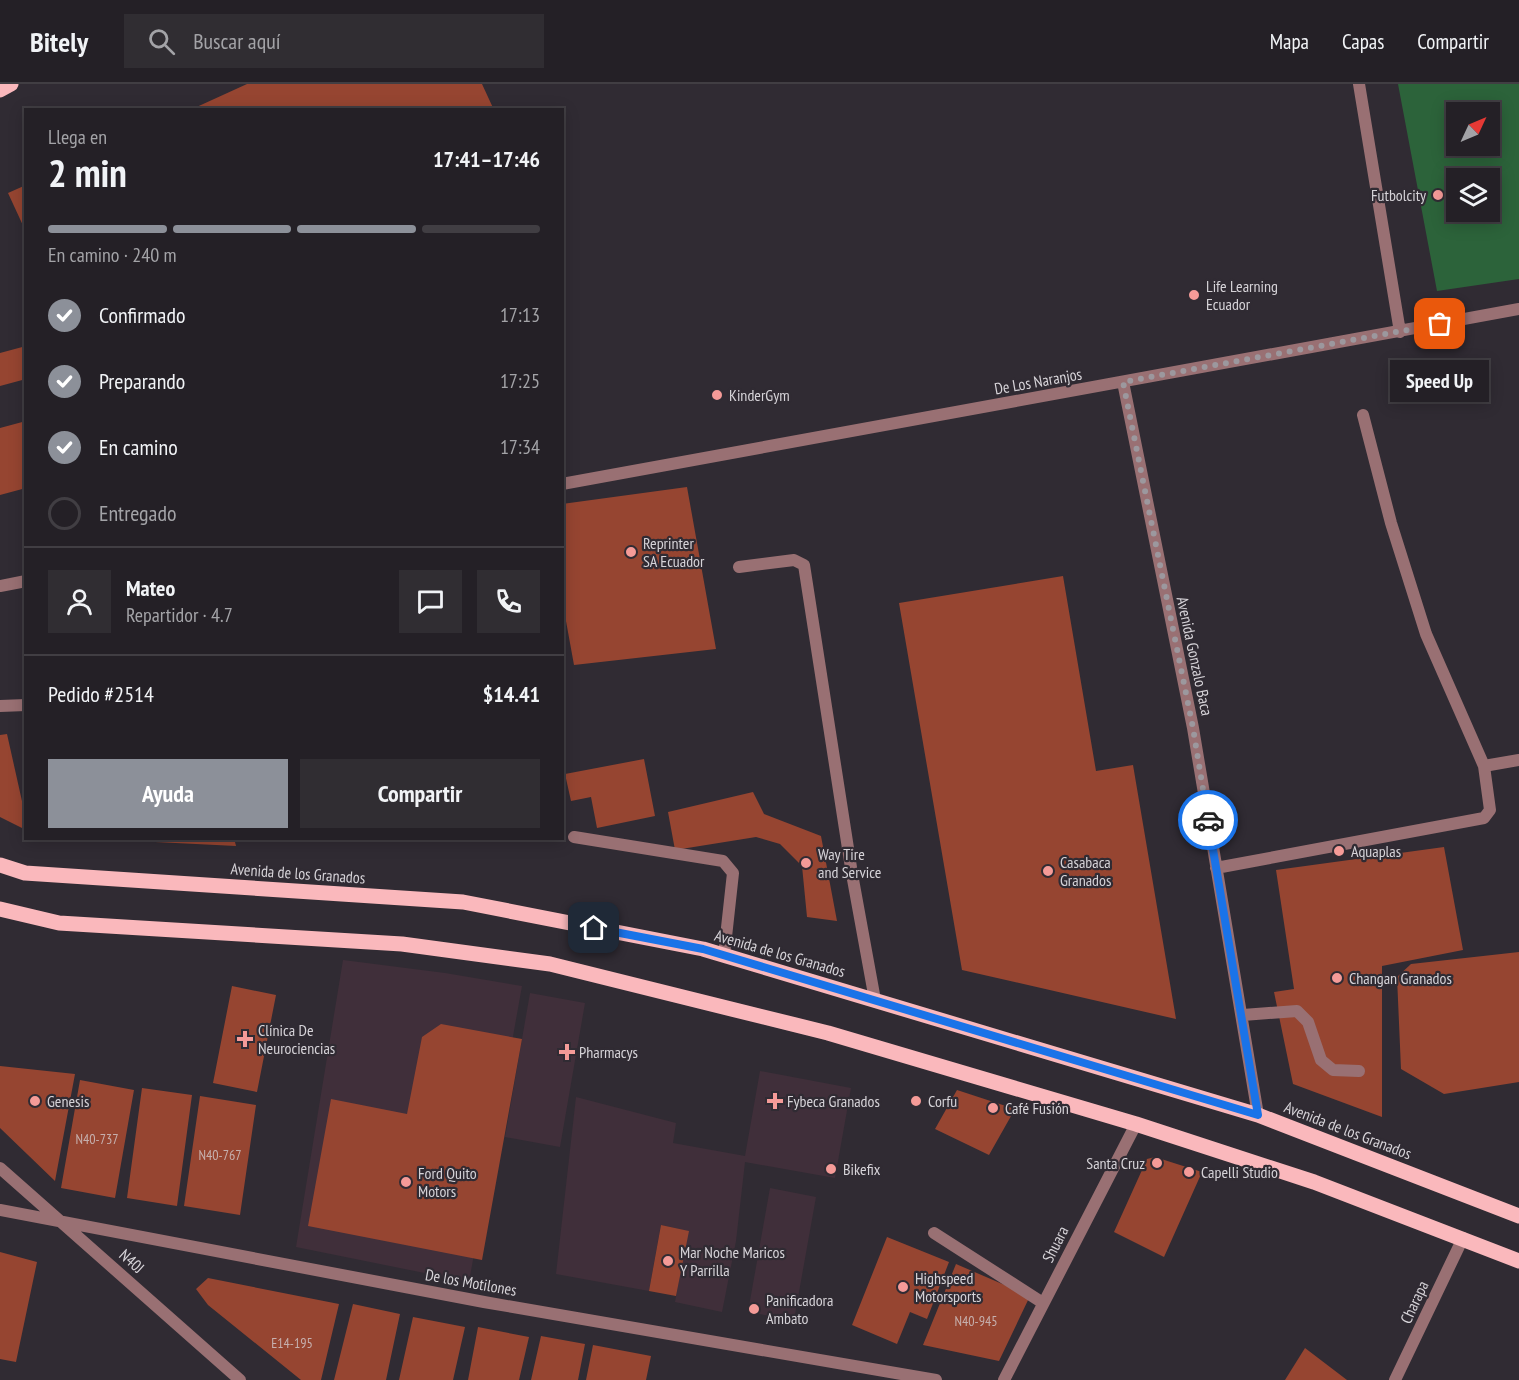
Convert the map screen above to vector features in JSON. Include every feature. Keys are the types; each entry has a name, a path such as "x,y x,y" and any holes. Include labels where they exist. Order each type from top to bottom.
{"main road":[{"path":"0,90 11,84"},
{"name":"Avenida de los Granados","path":"0,865 25,873 463,902 724,955 1258,1115 1519,1216"},
{"path":"0,909 59,923 402,944 550,964 828,1033 1136,1124 1314,1182 1516,1260"}],"street":[{"path":"1359,84 1400,332"},
{"name":"De Los Naranjos","path":"564,484 1519,309"},
{"name":"Avenida Gonzalo Baca","path":"1123,382 1193,728 1258,1115"},
{"path":"1216,868 1484,818 1490,810 1484,766 1426,634 1391,523 1363,415"},
{"path":"739,567 794,560 804,565 852,874 875,1000"},
{"path":"0,586 24,581"},
{"path":"0,706 24,705"},
{"path":"1484,766 1519,760"},
{"path":"574,837 723,861 732,873 724,955"},
{"path":"1243,1015 1297,1011 1308,1022 1321,1060 1333,1070 1359,1071"},
{"name":"Shuara","path":"1004,1380 1136,1124"},
{"name":"N40J","path":"0,1168 240,1380"},
{"name":"De los Motilones","path":"0,1210 64,1224 750,1350 936,1380"},
{"path":"934,1233 1043,1303"},
{"name":"Charapa","path":"1395,1380 1463,1238"}],"shaded area":[{"path":"343,960 522,986 469,1282 296,1247"},
{"path":"530,993 585,1003 560,1147 505,1137"},
{"path":"760,1071 851,1088 835,1178 745,1162 736,1241 722,1312 675,1302 688,1231 661,1225 649,1291 556,1274 576,1097 676,1123 673,1143 745,1156"},
{"path":"770,1188 816,1197 794,1320 748,1312"}],"green space":[{"name":"Futbolcity","path":"1398,84 1519,84 1519,279 1437,291"}],"building":[{"path":"247,84 482,84 493,108 194,108"},
{"path":"24,186 24,228 8,193"},
{"path":"24,347 24,380 0,386 0,353"},
{"path":"24,422 24,489 0,495 0,428"},
{"name":"Reprinter SA Ecuador","path":"687,487 716,649 574,665 564,610 564,504"},
{"name":"Casabaca Granados","path":"1063,576 1096,771 1133,765 1176,1019 962,970 899,603"},
{"path":"7,734 24,810 24,829 0,817 0,735"},
{"path":"644,759 655,816 597,828 591,797 571,801 565,774"},
{"path":"753,792 764,814 821,836 837,921 807,917 802,866 780,844 756,837 675,850 668,812"},
{"path":"234,840 236,846 135,841"},
{"name":"Changan Granados","path":"1444,847 1463,950 1382,966 1382,1117 1293,1084 1274,992 1294,989 1276,870"},
{"path":"1519,952 1519,1082 1444,1094 1401,1069 1397,977 1411,964"},
{"name":"Clínica De Neurociencias","path":"232,986 276,995 257,1092 213,1083"},
{"name":"Ford Quito Motors","path":"441,1024 522,1039 482,1260 308,1226 331,1099 407,1114 422,1037"},
{"name":"Genesis","path":"0,1066 75,1074 55,1181 0,1128"},
{"path":"80,1080 134,1090 115,1198 61,1188"},
{"path":"142,1088 192,1095 177,1206 127,1198"},
{"path":"957,1090 1015,1109 989,1155 935,1129"},
{"path":"200,1096 256,1105 240,1215 184,1206"},
{"path":"1155,1157 1202,1172 1164,1257 1114,1232 1147,1159"},
{"name":"Mar Noche Maricos Y Parrilla","path":"661,1225 689,1231 676,1296 649,1291"},
{"name":"Highspeed Motorsports","path":"887,1237 949,1262 927,1319 910,1312 897,1344 852,1325"},
{"path":"0,1252 37,1262 16,1362 0,1359"},
{"path":"956,1264 1030,1296 999,1361 923,1345"},
{"path":"208,1278 339,1304 321,1380 301,1380 208,1305 196,1289"},
{"path":"353,1304 400,1314 386,1380 334,1380"},
{"path":"413,1317 465,1327 453,1380 399,1380"},
{"path":"478,1327 529,1337 519,1380 468,1380"},
{"path":"541,1336 585,1344 578,1380 531,1380"},
{"path":"593,1345 651,1356 646,1380 586,1380"},
{"path":"1305,1348 1347,1380 1285,1380"}],"way so far":[{"path":"1208,820 1193,728 1123,382 1440,324"}],"place":[{"name":"Futbolcity","path":"1438,195"},
{"name":"Life Learning Ecuador","path":"1194,295"},
{"name":"Speed Up","path":"1440,324"},
{"name":"KinderGym","path":"717,395"},
{"name":"Reprinter SA Ecuador","path":"631,552"},
{"name":"Aquaplas","path":"1339,851"},
{"name":"Way Tire and Service","path":"806,863"},
{"name":"Casabaca Granados","path":"1048,871"},
{"name":"Changan Granados","path":"1337,978"},
{"name":"Clínica De Neurociencias","path":"245,1039"},
{"name":"Pharmacys","path":"567,1052"},
{"name":"Genesis","path":"35,1101"},
{"name":"Fybeca Granados","path":"775,1101"},
{"name":"Corfu","path":"916,1101"},
{"name":"Café Fusión","path":"993,1108"},
{"name":"Santa Cruz","path":"1157,1163"},
{"name":"Bikefix","path":"831,1169"},
{"name":"Capelli Studio","path":"1189,1172"},
{"name":"Ford Quito Motors","path":"406,1182"},
{"name":"Mar Noche Maricos Y Parrilla","path":"668,1261"},
{"name":"Highspeed Motorsports","path":"903,1287"},
{"name":"Panificadora Ambato","path":"754,1309"}],"route":[{"path":"594,928 703,949 1258,1115 1243,1015 1208,820"}]}
